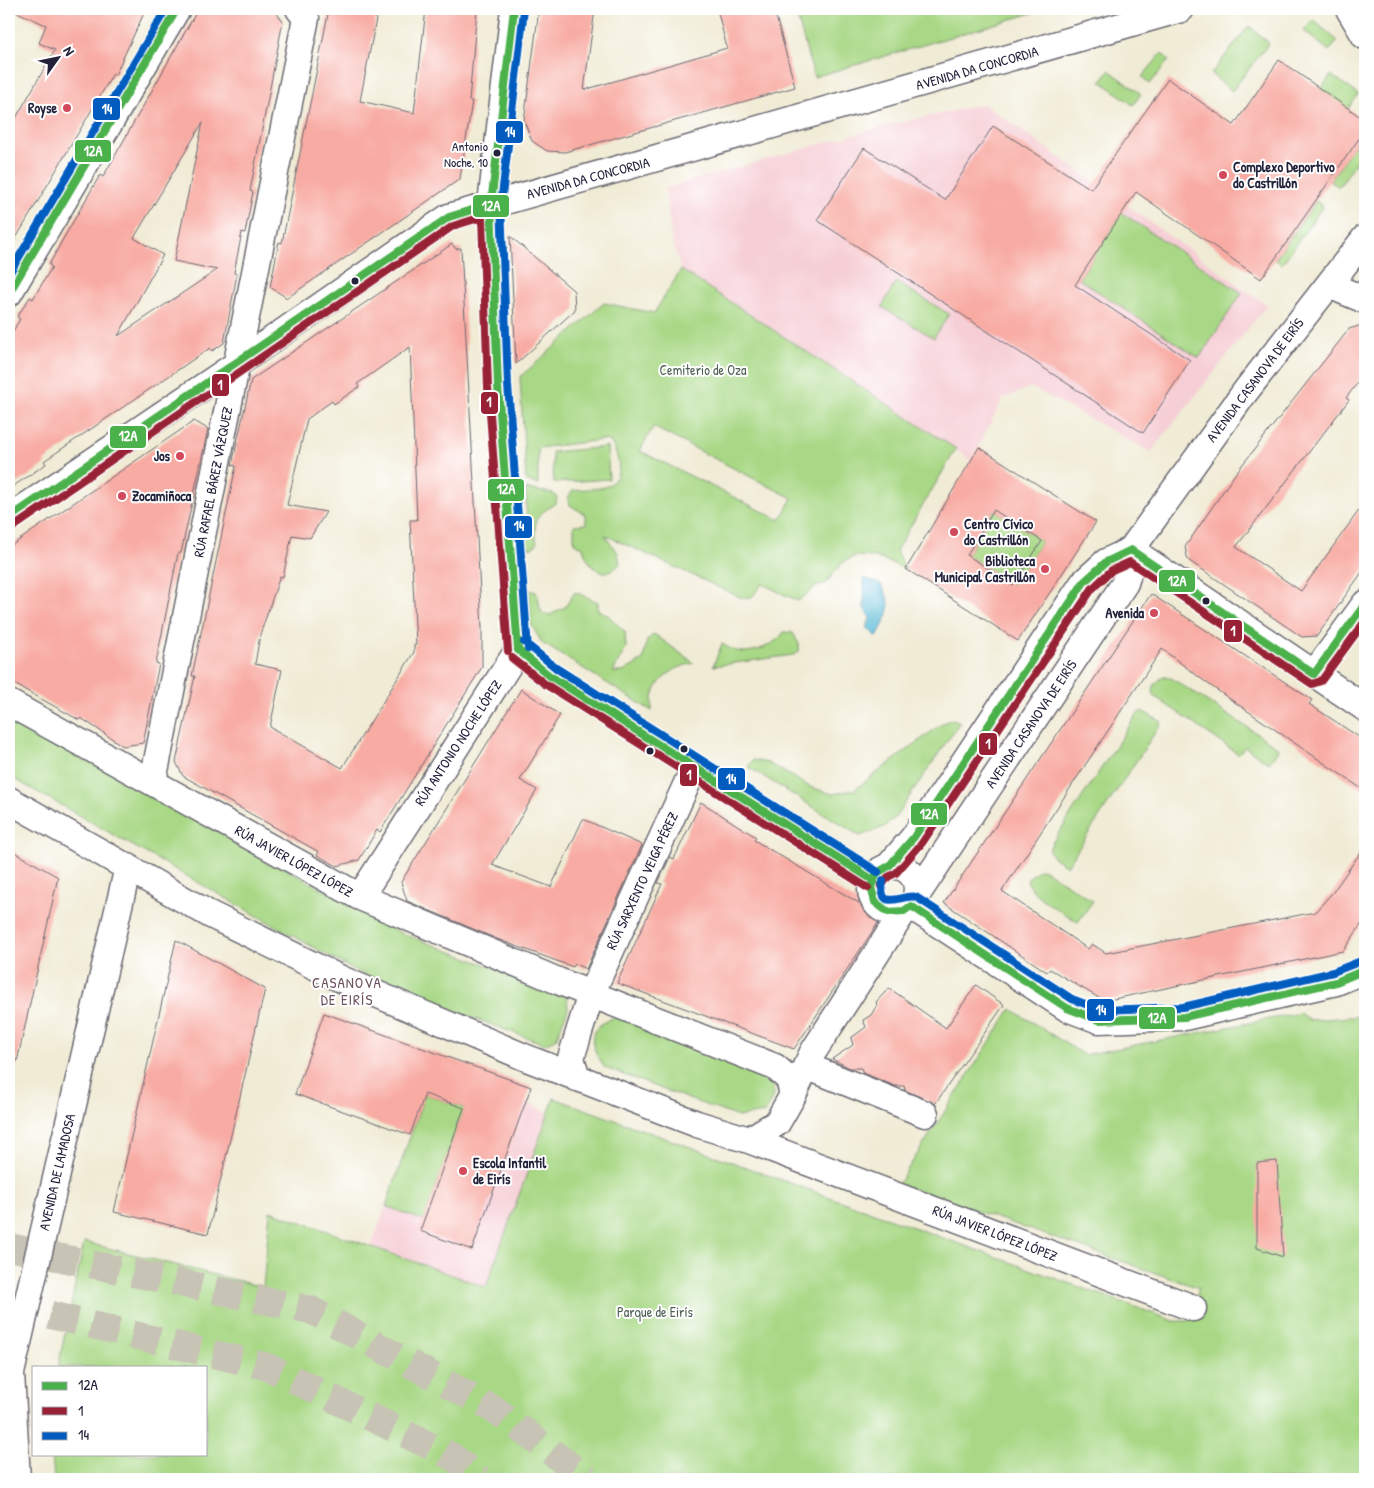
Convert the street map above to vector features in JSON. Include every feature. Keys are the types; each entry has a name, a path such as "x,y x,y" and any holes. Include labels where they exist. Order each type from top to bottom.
{"street":[{"path":"9,292 177,9"},
{"name":"RÚA RAFAEL BÁREZ VÁZQUEZ","path":"153,781 306,18 299,9"},
{"path":"514,9 491,204 498,386 518,650 550,676 694,768 881,873"},
{"name":"AVENIDA DA CONCORDIA","path":"9,518 449,217 1181,9"},
{"path":"1349,9 1365,36"},
{"name":"AVENIDA CASANOVA DE EIRÍS","path":"881,873 914,837 1084,582 1106,562 1131,550 1245,392 1365,238"},
{"path":"1329,285 1365,300"},
{"path":"1131,550 1365,708"},
{"name":"AVENIDA CASANOVA DE EIRÍS","path":"793,1095 806,1066 911,903 1125,583 1129,570 1131,550"},
{"path":"1314,674 1365,604"},
{"name":"RÚA ANTONIO NOCHE LÓPEZ","path":"360,897 518,650"},
{"name":"RÚA JAVIER LÓPEZ LÓPEZ","path":"9,703 360,897 591,994 775,1067 789,1079 793,1095"},
{"name":"RÚA SARXENTO VEIGA PÉREZ","path":"591,994 694,768"},
{"name":"RÚA JAVIER LÓPEZ LÓPEZ","path":"9,800 209,914 341,979 577,1078 697,1124 796,1157 1193,1308"},
{"path":"897,865 910,871 918,884 911,903 888,912 881,908 872,895 881,873 897,865"},
{"name":"AVENIDA DE LAMADOSA","path":"17,1479 10,1373 128,867"},
{"path":"911,903 1067,1008 1099,1020 1184,1017 1336,982 1365,970"},
{"path":"577,1078 571,1058 591,994"},
{"path":"806,1066 925,1114"},
{"path":"749,1140 777,1123 793,1095"},
{"path":"777,1123 796,1157"}],"shaded area":[{"path":"984,104 1267,305 1151,452 1031,387 1003,399 971,460 681,270 672,243 665,188 884,126"},
{"name":"Escola Infantil de Eirís","path":"531,1087 526,1102 549,1113 486,1287 371,1247 410,1135"}],"green space":[{"path":"795,9 1046,9 814,77"},
{"path":"1313,20 1338,41 1329,51 1304,31"},
{"path":"1249,26 1269,43 1232,91 1211,74"},
{"path":"1162,53 1169,60 1150,84 1142,77"},
{"path":"1109,70 1141,94 1133,105 1101,81"},
{"path":"1331,75 1358,94 1348,109 1321,89"},
{"path":"1365,130 1365,148 1339,187 1330,181"},
{"path":"1316,201 1323,206 1282,264 1275,260"},
{"path":"1122,213 1242,293 1199,358 1079,279"},
{"name":"Cemiterio de Oza","path":"681,270 956,449 896,551 906,569 876,557 855,556 842,563 826,583 816,587 798,601 762,584 752,597 742,598 605,535 618,553 620,563 608,572 597,570 593,566 588,560 583,547 574,543 574,525 586,524 586,515 570,505 568,498 572,491 600,488 614,481 617,475 618,462 614,447 610,441 602,440 538,448 538,484 526,481 520,377 604,303 654,313","holes":["653,427 792,498 780,520 640,451"]},
{"path":"896,282 949,314 934,338 882,307"},
{"path":"607,447 609,479 554,483 552,452"},
{"path":"526,489 552,493 557,497 556,503 544,511 537,519 535,529 537,544 532,548 527,547"},
{"path":"994,510 1042,541 1013,585 967,555"},
{"path":"529,590 536,592 542,613 550,615 565,607 575,592 598,602 598,610 608,615 625,632 626,648 613,672 623,672 643,660 647,640 654,634 694,663 669,673 663,679 654,693 652,711 542,643 531,624"},
{"path":"784,632 793,633 799,644 799,652 793,655 713,666 722,644 735,650 750,652 770,645"},
{"path":"1166,676 1279,748 1269,763 1245,747 1238,754 1154,696 1153,689 1156,684"},
{"path":"1142,711 1162,722 1067,866 1053,857 1049,850 1052,843 1137,714"},
{"path":"9,714 401,933 567,995 568,1009 556,1039 545,1044 404,993 350,968 9,776"},
{"path":"953,719 960,722 895,818 884,827 860,836 748,767 753,760 768,763 810,787 832,794 854,790 943,723"},
{"path":"1039,869 1045,870 1093,901 1078,922 1034,892 1027,879"},
{"name":"Parque de Eirís","path":"1011,1009 1084,1055 1300,1013 1309,1020 1365,1016 1365,1479 54,1479 52,1456 208,1456 208,1366 58,1366 84,1242 263,1287 270,1211 486,1287 554,1098 1174,1321 1188,1321 1199,1288 898,1184"},
{"path":"618,1016 763,1070 773,1086 773,1095 765,1113 738,1117 605,1068 595,1051 593,1037 600,1025"},
{"path":"425,1094 464,1108 424,1221 386,1206"}],"water":[{"path":"864,578 881,584 888,599 889,611 877,637 867,628 870,618 864,608"}],"building":[{"path":"10,9 146,9 115,75 113,74 9,250 9,130 55,50 39,43 46,25"},
{"path":"198,9 273,9 283,21 250,191 253,192 245,233 242,232 234,273 237,274 224,343 212,351 210,348 44,461 46,464 9,489 9,338 20,319 17,317 30,297 33,299 52,267 49,265 62,241 100,175 103,177","holes":["203,122 174,261 217,270 118,336 163,255 134,238"]},
{"path":"329,9 378,9 360,101 414,113 426,9 477,9 469,101 472,101 460,179 287,298 270,287 279,242 282,243"},
{"path":"539,9 595,9 584,90 727,48 717,9 774,9 795,87 565,152 547,151 532,141 524,121"},
{"path":"1279,60 1365,120 1365,130 1261,279 1136,192 1075,285 1190,360 1143,433 817,220 864,148 945,200 993,126 1091,189 1168,79 1234,125"},
{"path":"510,236 574,291 575,310 516,364"},
{"path":"452,244 456,249 461,248 482,628 482,667 380,832 377,830 359,860 337,866 317,855 319,852 183,776 176,762 195,676 192,676 236,466 232,465 251,380","holes":["410,347 417,520 410,520 416,645 414,645 414,652 342,768 270,727 282,670 255,664 260,635 280,576 283,577 292,535 310,538 326,512 287,505 307,419 332,401 334,404 359,387 357,384"]},
{"path":"1365,324 1365,373 1346,398 1349,400 1236,547 1301,591 1365,502 1365,568 1317,636 1302,637 1188,560 1185,547 1235,474 1349,329"},
{"path":"194,421 208,429 181,553 178,553 156,663 159,664 143,743 123,746 81,718 79,720 9,681 9,547"},
{"name":"Biblioteca Municipal Castrillón","path":"979,447 1096,522 1018,641 906,569","holes":["994,510 1042,541 1013,585 967,555"]},
{"path":"1151,594 1312,700 1309,704 1365,741 1365,791 1211,686 1162,649 1002,891 1088,949 1092,944 1106,953 1315,912 1333,892 1365,846 1365,919 1343,951 1104,1001 1050,969 1047,972 944,903"},
{"path":"521,689 560,715 520,780 537,790 492,865 551,887 583,819 642,845 586,969 575,964 573,967 497,939 407,901 401,882"},
{"path":"701,802 756,837 754,840 882,917 794,1049 617,983 662,884 658,883 670,857 674,859"},
{"path":"9,849 58,877 17,1062 9,1061"},
{"path":"176,940 265,989 208,1234 114,1212"},
{"path":"976,985 1004,1005 935,1104 905,1090 904,1086 895,1086 863,1073 861,1068 850,1068 832,1059 853,1045 851,1038 866,1027 863,1020 871,1015 877,1005 876,1002 889,988 946,1028"},
{"path":"324,1013 531,1087 472,1250 420,1231 464,1108 425,1094 410,1135 295,1094"},
{"path":"1277,1161 1283,1257 1257,1248 1257,1163"}],"tunnel":[{"path":"9,1247 311,1310 497,1411 587,1479"},
{"path":"9,1305 268,1367 453,1457 480,1479"}],"transit line":[{"name":"14","path":"9,274 166,9"},
{"name":"12A","path":"9,293 177,9"},
{"name":"12A","path":"514,9 491,204 498,386 518,650"},
{"name":"14","path":"524,10 501,204 508,385 528,649"},
{"name":"12A","path":"9,518 449,217 491,204"},
{"name":"1","path":"15,526 453,226 482,217 488,387 508,651"},
{"name":"12A","path":"1365,604 1314,674 1131,550 1106,562 1084,582 914,837 889,866 877,873 871,887 875,902 888,912 904,911 911,906 1067,1008 1099,1020 1184,1017 1336,982 1365,970"},
{"name":"1","path":"881,886 888,877 896,873 922,843 1092,589 1112,570 1130,562 1312,684 1321,681 1365,621"},
{"name":"14","path":"524,642 556,668 878,872"},
{"name":"12A","path":"518,650 550,676 873,880"},
{"name":"1","path":"512,658 545,684 868,888"},
{"name":"14","path":"883,881 882,891 884,897 888,900 916,897 1072,999 1101,1010 1183,1007 1333,972 1361,961"}],"place":[{"name":"Royse","path":"67,108"},
{"name":"Antonio Noche, 10","path":"497,153"},
{"name":"Complexo Deportivo do Castrillón","path":"1223,175"},
{"name":"Jos","path":"180,456"},
{"name":"Zocamiñoca","path":"122,496"},
{"name":"Centro Cívico do Castrillón","path":"954,532"},
{"name":"Biblioteca Municipal Castrillón","path":"1045,569"},
{"name":"Avenida","path":"1154,613"},
{"name":"Escola Infantil de Eirís","path":"463,1171"}],"district":[{"name":"CASANOVA DE EIRÍS","path":"347,992"}]}
